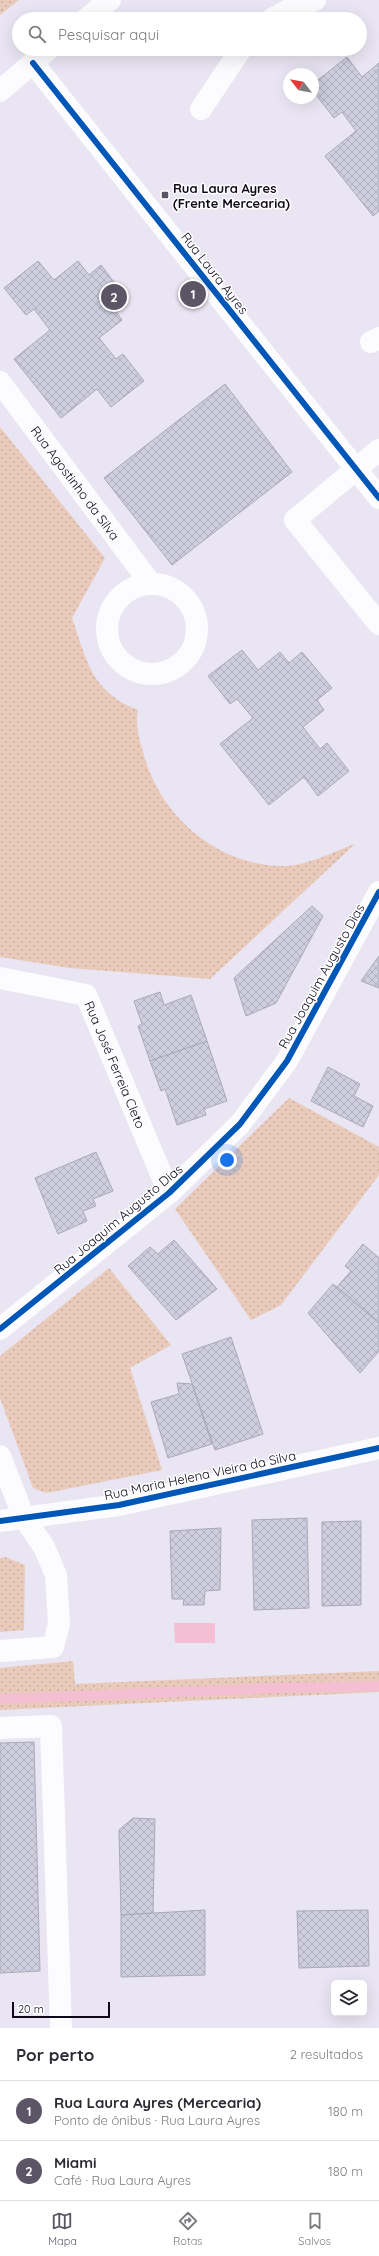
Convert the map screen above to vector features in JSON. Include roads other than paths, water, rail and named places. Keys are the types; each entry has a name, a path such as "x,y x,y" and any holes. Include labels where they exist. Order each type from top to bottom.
{"street":[{"path":"95,12 110,0"},
{"path":"285,12 300,4 315,0"},
{"path":"0,91 40,56"},
{"path":"201,108 236,56"},
{"name":"Rua Laura Ayres","path":"32,63 379,498"},
{"name":"Rua Agostinho da Silva","path":"0,382 151,584"},
{"path":"379,450 295,520 379,624"},
{"path":"151,584 172,589 182,594 193,607 198,623 197,640 190,655 178,667 163,674 146,675 130,669 117,658 109,644 107,627 111,610 121,597 135,587 151,584"},
{"name":"Rua Joaquim Augusto Dias","path":"0,1329 169,1193 240,1124 287,1061 379,892"},
{"name":"Rua José Ferreia Cleto","path":"0,978 86,995 169,1193"},
{"name":"Rua Maria Helena Vieira da Silva","path":"0,1521 119,1505 377,1446"},
{"path":"0,1456 24,1518 44,1547 56,1575 59,1624 53,1647 0,1651"},
{"path":"0,1728 51,1726 61,2028"}],"waterway":[{"path":"0,1699 279,1688 379,1686"}],"place":[{"name":"Rua Laura Ayres (Frente Mercearia)","path":"165,195"},
{"name":"Rua Laura Ayres (Mercearia)","path":"193,294"},
{"name":"Miami","path":"114,297"}]}
